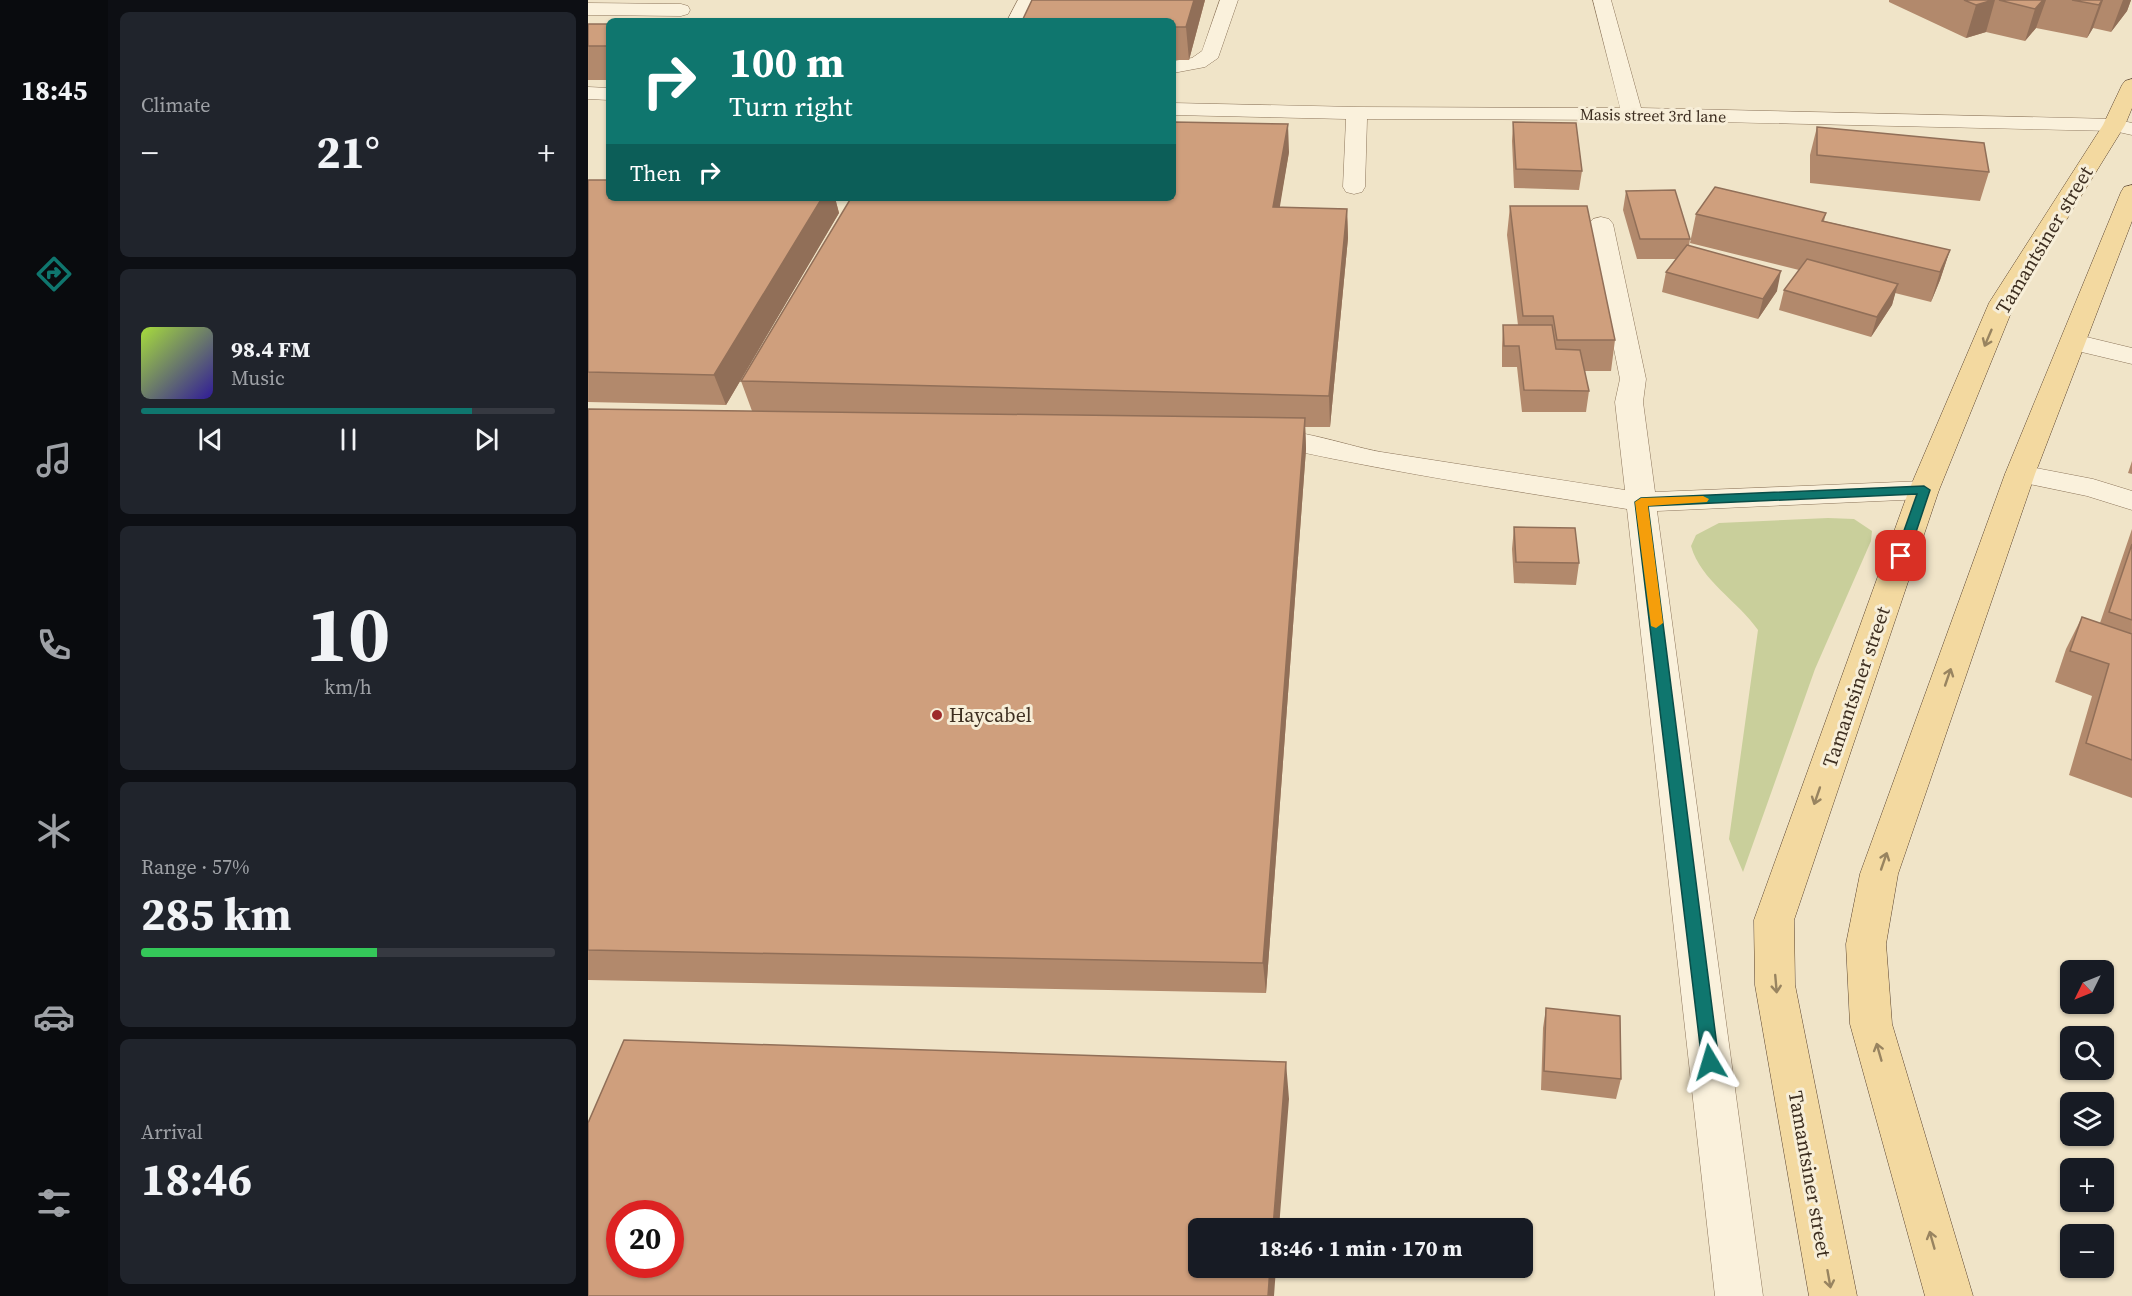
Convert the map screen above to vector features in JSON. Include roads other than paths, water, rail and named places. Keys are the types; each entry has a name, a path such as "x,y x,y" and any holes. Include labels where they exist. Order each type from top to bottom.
{"main road":[{"name":"Tamantsiner street","path":"1833,1296 1775,985 1774,921 1924,490 2002,303 2123,127 2132,86"},
{"path":"1949,1296 1870,1024 1866,944 1879,874 2020,474 2132,192"}],"street":[{"path":"1018,18 1027,0"},
{"path":"1176,67 1198,63 1211,54 1229,0"},
{"path":"1602,0 1632,114"},
{"path":"588,9 681,10"},
{"path":"588,93 606,94"},
{"name":"Masis street 3rd lane","path":"1176,109 1357,113 1632,114 2123,127"},
{"path":"1354,187 1357,113"},
{"path":"1601,224 1633,380 1629,402 1739,1296"},
{"path":"2073,342 2132,356"},
{"path":"1238,439 1285,440 1378,460 1641,502 1924,490"},
{"path":"2020,474 2093,489 2132,501"}],"place":[{"name":"Haycabel","path":"937,715"}]}
